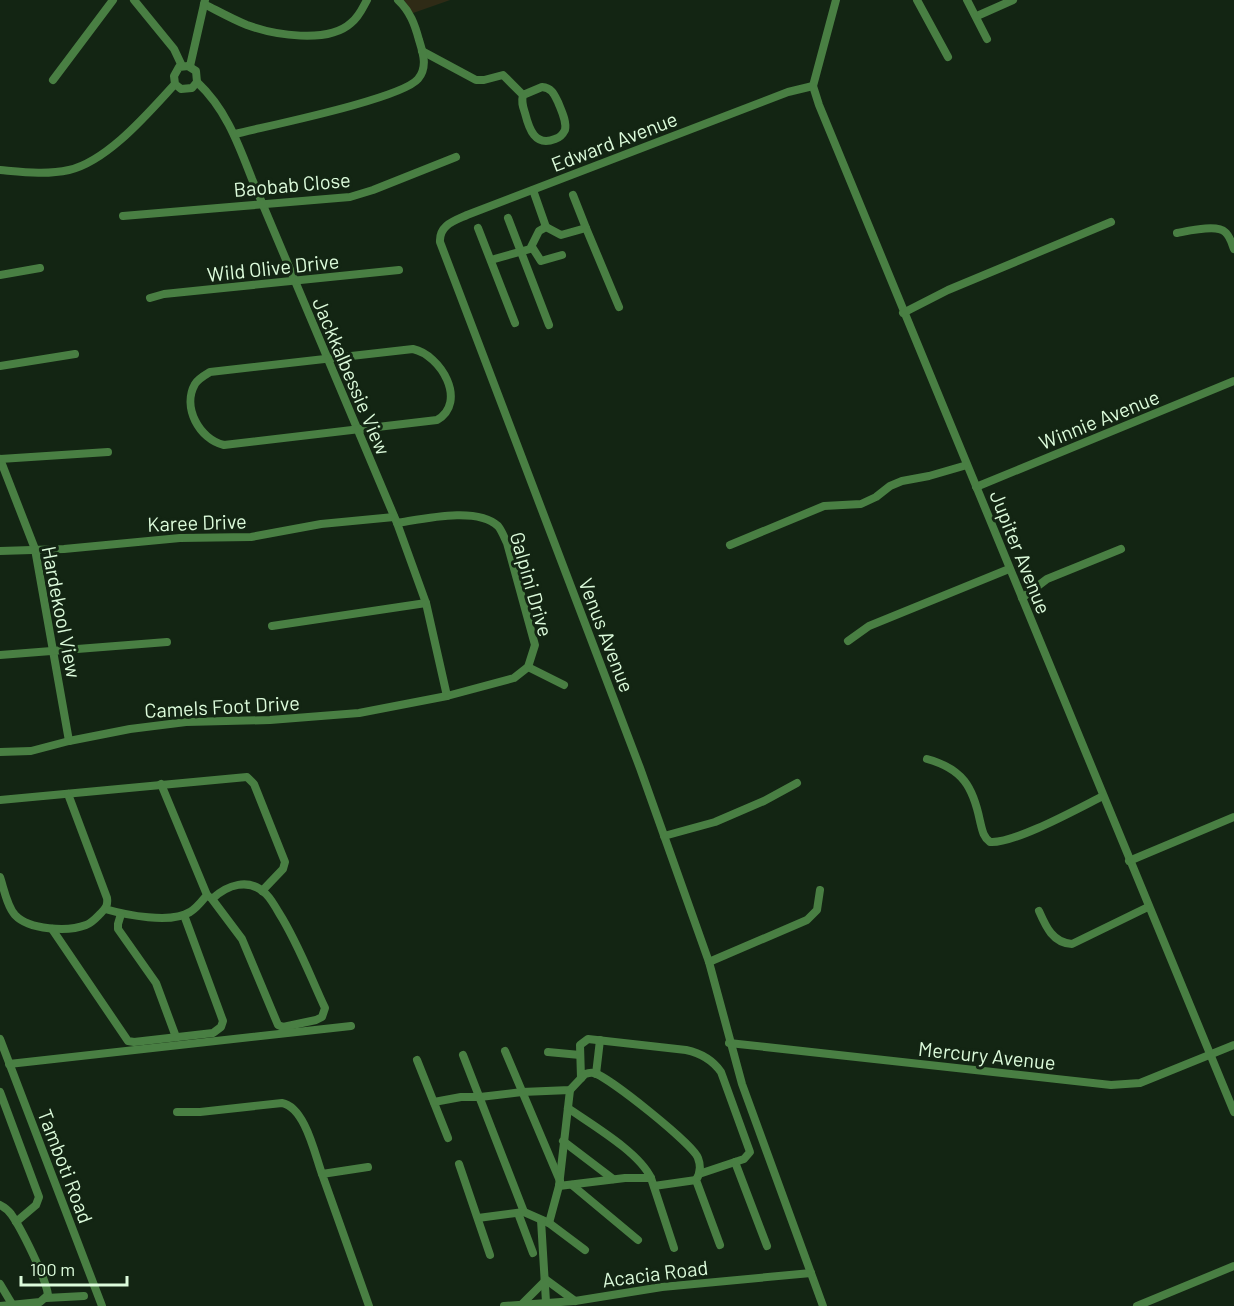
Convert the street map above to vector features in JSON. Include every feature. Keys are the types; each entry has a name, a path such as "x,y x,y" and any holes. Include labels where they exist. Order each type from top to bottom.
{"street":[{"path":"53,80 113,0"},
{"path":"134,0 186,66 196,71 197,82 192,88 185,90 175,84"},
{"path":"0,170 48,173 77,167 126,136 175,84 174,73 186,66 205,2 233,19 256,28 284,34 313,36 332,34 346,28 358,16 367,0"},
{"path":"235,134 341,108 402,89 418,79 423,70 423,51 409,12 398,0"},
{"path":"813,86 836,0"},
{"path":"917,0 948,57"},
{"path":"967,0 987,39"},
{"path":"977,16 1013,0"},
{"path":"423,51 476,80 503,75 524,95"},
{"name":"Jackkalbessie View","path":"197,82 217,103 235,134 262,204 395,520 426,603 447,696"},
{"name":"Edward Avenue","path":"440,242 441,231 449,223 788,92 813,86"},
{"name":"Jupiter Avenue","path":"813,86 828,130 903,313 1234,1112"},
{"path":"545,87 555,94 565,126 564,132 558,138 544,141 532,135 522,103 524,95 545,87"},
{"name":"Baobab Close","path":"123,216 360,195 456,157"},
{"path":"533,190 546,227 561,235 586,228"},
{"path":"573,195 619,307"},
{"path":"508,218 549,325"},
{"path":"903,313 948,290 1111,222"},
{"path":"491,260 532,247 539,231 546,227"},
{"path":"478,228 515,323"},
{"path":"1177,233 1197,229 1221,229 1227,234 1234,249"},
{"name":"Venus Avenue","path":"440,242 664,836 709,962 729,1043 742,1084 823,1306"},
{"path":"532,247 541,261 562,255"},
{"path":"0,275 40,268"},
{"name":"Wild Olive Drive","path":"150,298 164,294 399,270"},
{"path":"413,349 424,352 431,358 446,378 451,397 450,402 446,413 437,420 356,428 224,445 216,443 205,435 195,420 191,402 193,390 199,380 210,372 224,369 413,349"},
{"path":"0,366 75,354"},
{"name":"Winnie Avenue","path":"976,487 1234,381"},
{"path":"0,459 108,452"},
{"name":"Hardekool View","path":"0,459 35,549 69,741"},
{"path":"730,545 824,507 861,504 876,497 897,482 967,465"},
{"name":"Galpini Drive","path":"395,520 469,515 488,519 500,528 507,543 534,640 528,667 520,675 506,681 447,696"},
{"name":"Karee Drive","path":"0,551 64,549 180,538 251,537 321,524 395,520"},
{"path":"1022,598 1047,579 1120,549"},
{"path":"848,642 869,626 1009,569"},
{"path":"272,626 426,603"},
{"path":"0,655 167,642"},
{"path":"528,667 564,686"},
{"name":"Camels Foot Drive","path":"0,752 31,751 130,729 186,722 270,720 359,713 447,696"},
{"path":"927,759 948,767 965,780 973,794 984,835 990,842 1000,841 1034,829 1103,796"},
{"path":"0,800 247,777 252,780 285,862 283,869 262,891"},
{"path":"664,836 715,822 764,801 797,783"},
{"path":"105,909 144,918 184,915 209,897 225,888 236,885 252,886 268,896 297,944 325,1008 324,1015 316,1020 282,1027 278,1025 242,939 209,897 161,784"},
{"path":"0,877 16,916 31,924 51,929 87,925 105,909 107,897 68,794"},
{"path":"1129,861 1234,817"},
{"path":"709,962 807,920 817,910 820,890"},
{"path":"1039,911 1052,935 1062,942 1072,944 1148,907"},
{"path":"121,914 118,929 156,983 176,1037"},
{"path":"51,929 116,1021 126,1040 134,1042 213,1033 223,1024 184,915"},
{"path":"9,1064 351,1026"},
{"name":"Tamboti Road","path":"0,1039 102,1306"},
{"path":"559,1183 572,1185 613,1179 652,1182 697,1177 748,1157 750,1150 721,1072 699,1053 588,1039 583,1042 580,1055 580,1078"},
{"path":"596,1074 600,1040"},
{"name":"Mercury Avenue","path":"729,1043 1111,1085 1140,1083 1234,1045"},
{"path":"505,1051 559,1183"},
{"path":"548,1052 580,1055"},
{"path":"462,1055 480,1097 533,1254"},
{"path":"417,1060 448,1138"},
{"path":"546,1302 545,1221 559,1183 570,1090 580,1078 589,1072 596,1074 644,1108 692,1148 698,1157 697,1177 720,1245"},
{"path":"434,1102 461,1097 570,1090"},
{"path":"0,1092 39,1197 36,1205 16,1222"},
{"path":"177,1112 286,1104 297,1112 305,1127 369,1306"},
{"path":"568,1108 634,1156 646,1168 674,1248"},
{"path":"563,1141 613,1179"},
{"path":"735,1162 767,1246"},
{"path":"459,1164 490,1255"},
{"path":"322,1174 368,1167"},
{"path":"572,1185 638,1240"},
{"path":"0,1205 16,1222 46,1287 46,1298"},
{"path":"478,1218 521,1213 545,1221 585,1250"},
{"path":"1137,1306 1234,1266"},
{"name":"Acacia Road","path":"504,1306 575,1301 662,1287 811,1273"},
{"path":"545,1280 575,1301"},
{"path":"522,1304 545,1280"},
{"path":"0,1284 12,1304"},
{"path":"0,1306 32,1304 46,1298 84,1296"}],"green space":[{"path":"404,0 450,0 413,13"}]}
